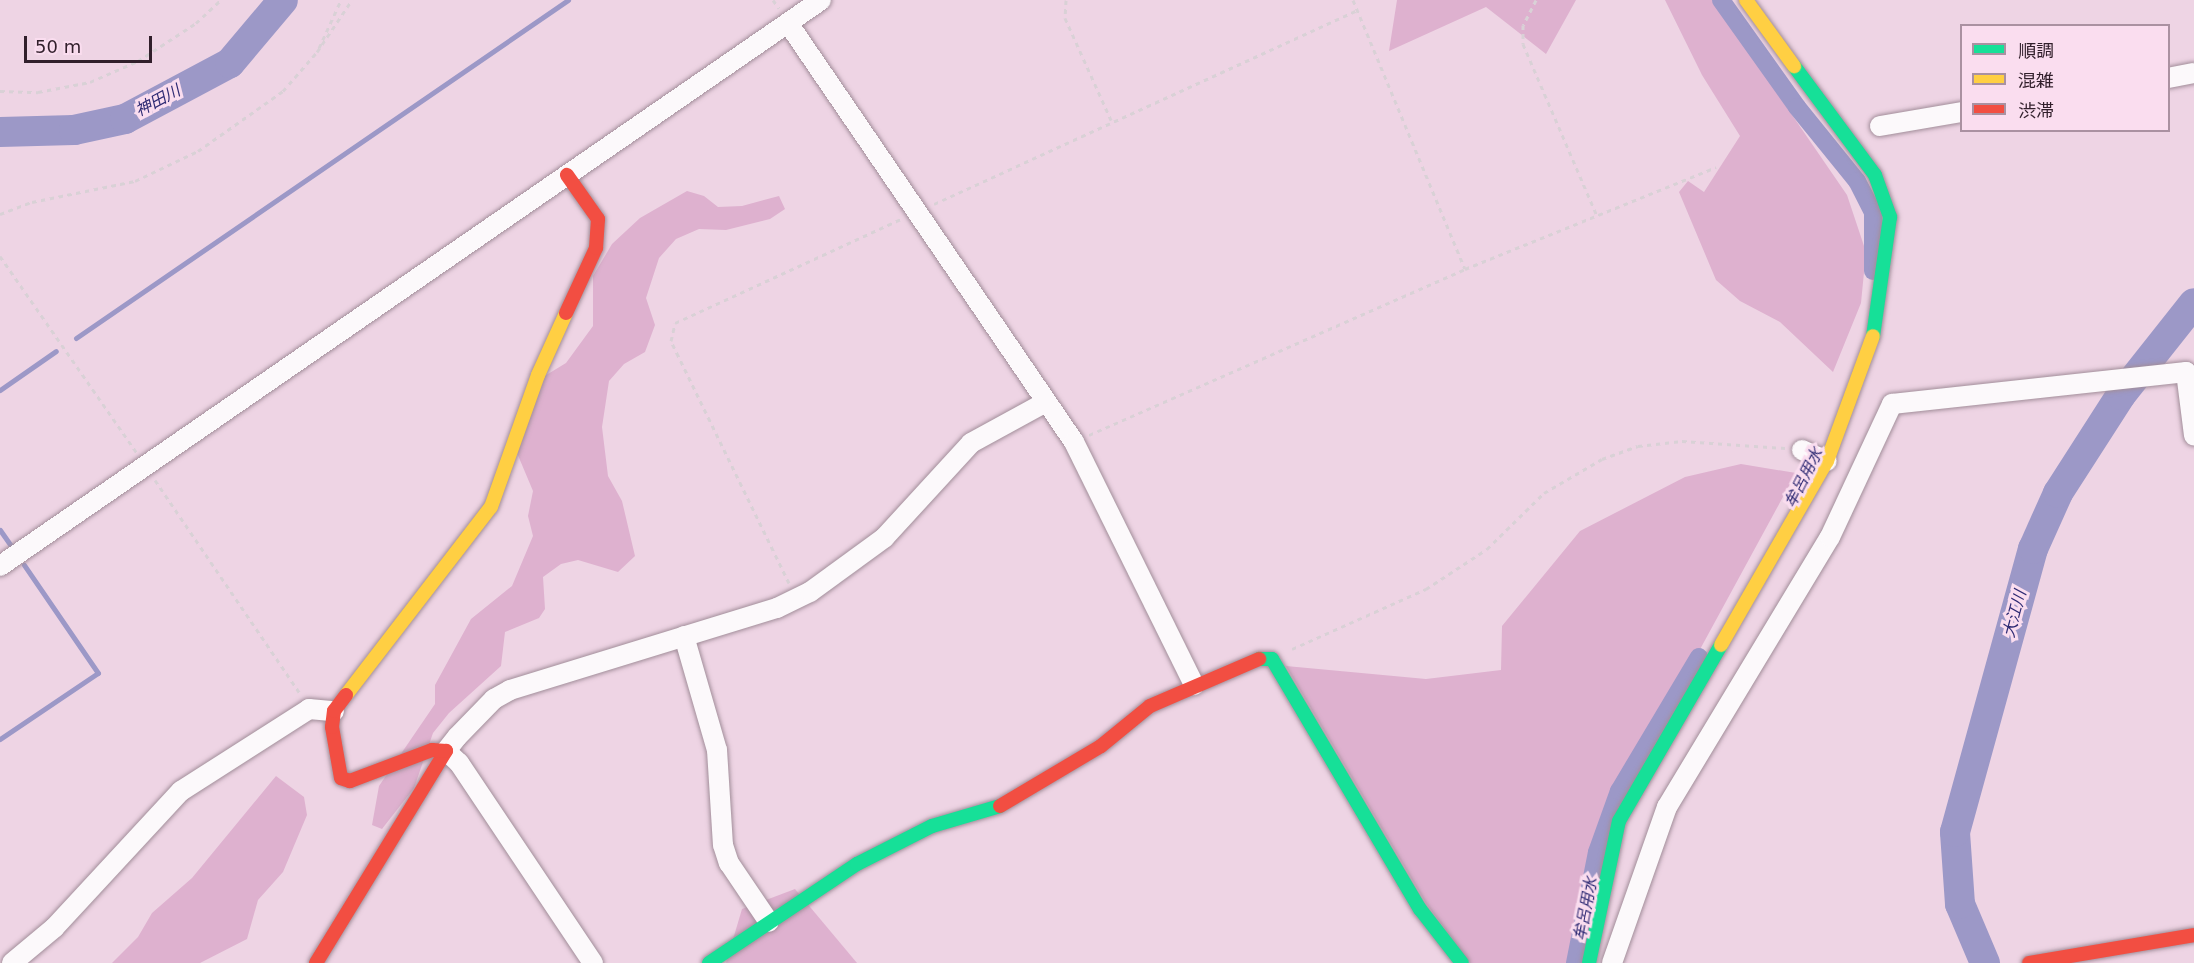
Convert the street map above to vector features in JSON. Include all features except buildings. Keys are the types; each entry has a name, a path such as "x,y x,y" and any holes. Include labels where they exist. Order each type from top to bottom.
{"street":[{"path":"0,566 821,0"},
{"path":"1589,963 1609,852 1632,790 1825,459 1870,350 1890,217 1875,175 1746,0"},
{"path":"788,23 1074,442 1194,685"},
{"path":"2170,78 2194,73"},
{"path":"1880,126 1960,112"},
{"path":"567,175 598,219 596,248 538,375 491,507 334,711 332,727 341,778 350,781 432,750 446,751 459,763 593,963"},
{"path":"1612,963 1667,807 1830,537 1892,404 2122,383 2186,372 2194,435"},
{"path":"316,963 446,751 494,699 510,690 777,608 828,580 884,538 971,443 1046,402"},
{"path":"1802,450 1825,459"},
{"path":"684,636 717,750 726,854 769,922"},
{"path":"709,963 769,922 909,836 1007,804 1101,746 1150,706 1255,659 1272,659 1420,909 1462,963"},
{"path":"12,963 54,928 181,791 309,709 334,711"},
{"path":"2029,963 2194,935"}],"path":[{"path":"0,91 38,92 90,82 138,62 196,23 221,0"},
{"path":"317,52 341,0"},
{"path":"0,214 32,202 135,181 198,151 283,91 317,52 352,0"},
{"path":"1066,0 1065,18 1111,120"},
{"path":"1353,0 1465,269"},
{"path":"1536,0 1523,25 1523,45 1596,216"},
{"path":"1074,442 1465,269 1716,167"},
{"path":"0,256 146,465 309,709"},
{"path":"1272,659 1426,589 1487,549 1544,493 1602,459 1638,446 1682,441 1742,441 1802,450"}],"shaded area":[{"path":"1397,0 1576,0 1546,54 1486,7 1389,51"},
{"path":"1665,0 1713,0 1847,195 1866,252 1861,303 1833,372 1780,322 1740,301 1716,280 1679,192 1688,181 1704,192 1740,136 1702,75"},
{"path":"687,191 704,196 718,207 742,206 779,196 785,209 770,219 726,230 699,229 676,239 659,258 646,298 655,325 645,352 624,364 609,381 602,427 608,476 622,501 635,556 618,572 578,560 561,564 543,577 545,609 539,618 505,632 501,666 449,713 433,733 414,788 382,829 372,825 379,786 435,704 435,685 471,619 512,586 533,536 528,516 533,491 517,453 543,377 566,363 593,326 593,276 612,244 640,218"},
{"path":"1741,464 1796,473 1618,800 1584,885 1567,963 1470,963 1426,903 1286,666 1426,679 1501,670 1502,626 1580,531 1685,477"},
{"path":"276,776 304,797 307,815 283,872 258,900 247,939 200,963 112,963 138,937 152,913 192,878"},
{"path":"795,889 857,963 726,963 742,909"}],"waterway":[{"name":"神田川","path":"0,132 74,130 125,119 230,63 283,0"},
{"path":"76,338 568,0"},
{"name":"牟呂用水","path":"1721,0 1797,107 1857,181 1873,212 1873,271"},
{"name":"大江川","path":"1985,963 1960,904 1955,832 2033,549 2058,493 2121,395 2194,303"},
{"path":"0,390 56,351"},
{"path":"0,530 12,547"},
{"path":"0,739 98,673 24,565"},
{"name":"牟呂用水","path":"1575,963 1597,852 1619,791 1699,657"}],"traffic: fast":[{"path":"1794,66 1875,175 1890,217 1873,336"},
{"path":"1589,963 1619,821 1721,645"},
{"path":"1259,659 1272,659 1420,909 1462,963"},
{"path":"709,963 857,864 932,826 1000,806"}],"traffic: slow":[{"path":"1746,0 1794,66"},
{"path":"346,695 491,507 538,375 566,313"},
{"path":"1721,645 1827,461 1873,336"}],"traffic: jam":[{"path":"566,313 596,248 598,219 567,175"},
{"path":"1000,806 1101,746 1150,706 1259,659"},
{"path":"316,963 446,751 432,750 350,781 341,778 332,727 334,711 346,695"},
{"path":"2029,963 2194,935"}]}
